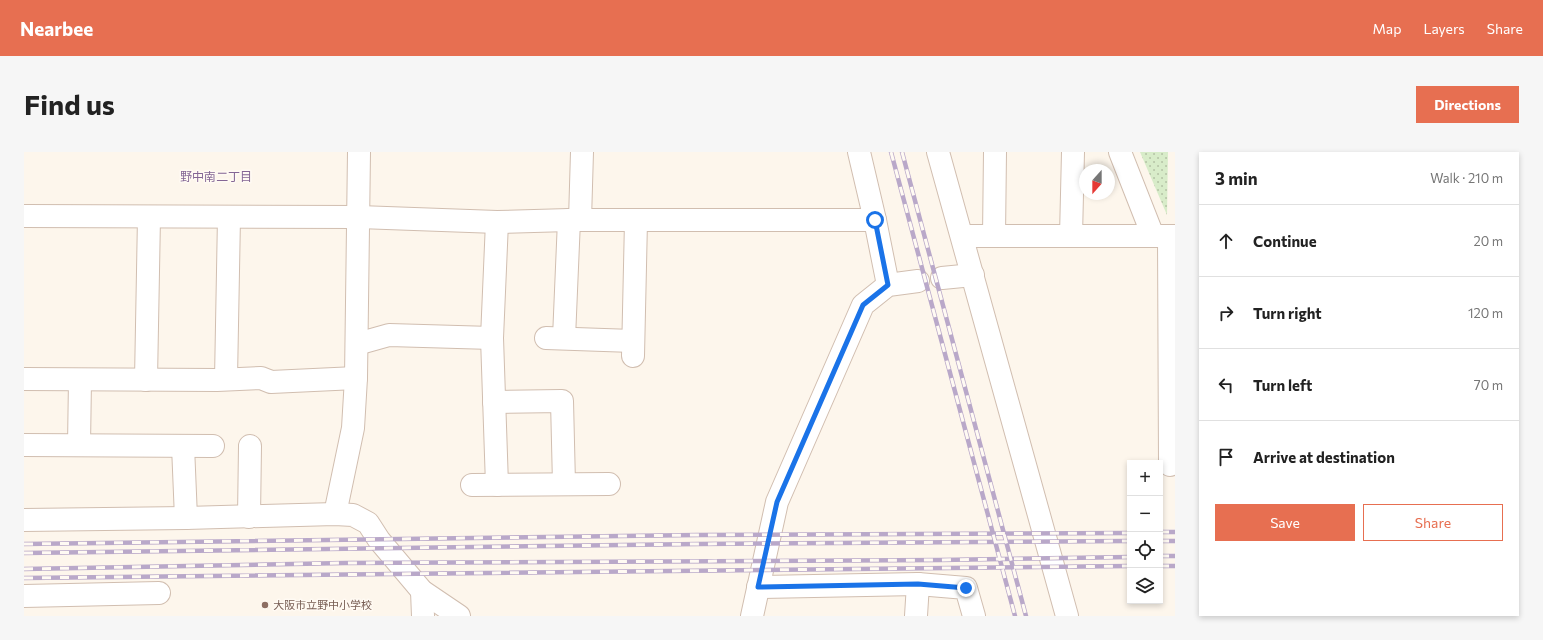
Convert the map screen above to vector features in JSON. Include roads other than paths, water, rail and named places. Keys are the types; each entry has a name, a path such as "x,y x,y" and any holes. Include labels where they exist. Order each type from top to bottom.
{"street":[{"path":"334,514 353,428 357,344 359,152"},
{"path":"582,152 575,220 555,338 633,348 636,221"},
{"path":"859,152 888,285"},
{"path":"938,152 1067,616"},
{"path":"994,236 995,152"},
{"path":"1071,236 1073,152"},
{"path":"1120,152 1166,236 1170,465"},
{"path":"24,216 359,217 498,222 575,220 875,220"},
{"path":"146,380 149,216"},
{"path":"226,380 228,217"},
{"path":"497,485 492,338 498,222"},
{"path":"962,236 1166,236"},
{"path":"942,278 973,275"},
{"path":"752,616 769,535 780,495 863,305 888,285 918,281"},
{"path":"357,344 390,335 492,338"},
{"path":"24,379 226,380 261,378 271,382 356,378"},
{"path":"79,445 80,380"},
{"path":"494,402 562,401 564,484"},
{"path":"24,445 213,446"},
{"path":"183,446 186,518"},
{"path":"250,446 250,517"},
{"path":"472,485 609,484"},
{"path":"24,520 250,517 334,514 353,515 368,523 379,540 422,591 459,616"},
{"path":"758,587 918,584 966,588 974,616"},
{"path":"916,616 918,584"},
{"path":"422,591 423,616"},
{"path":"24,596 159,593"}],"railway":[{"path":"891,152 1015,616"},
{"path":"902,152 1026,616"},
{"path":"1163,532 1175,532"},
{"path":"24,544 697,535 1127,533"},
{"path":"24,553 698,544 1127,541"},
{"path":"1163,541 1175,541"},
{"path":"1163,556 1175,556"},
{"path":"24,569 345,563 940,560 1127,557"},
{"path":"24,578 1127,566"},
{"path":"1163,566 1175,566"}],"place":[{"name":"大阪市立野中小学校","path":"265,605"}],"district":[{"name":"野中南二丁目","path":"216,177"}]}
